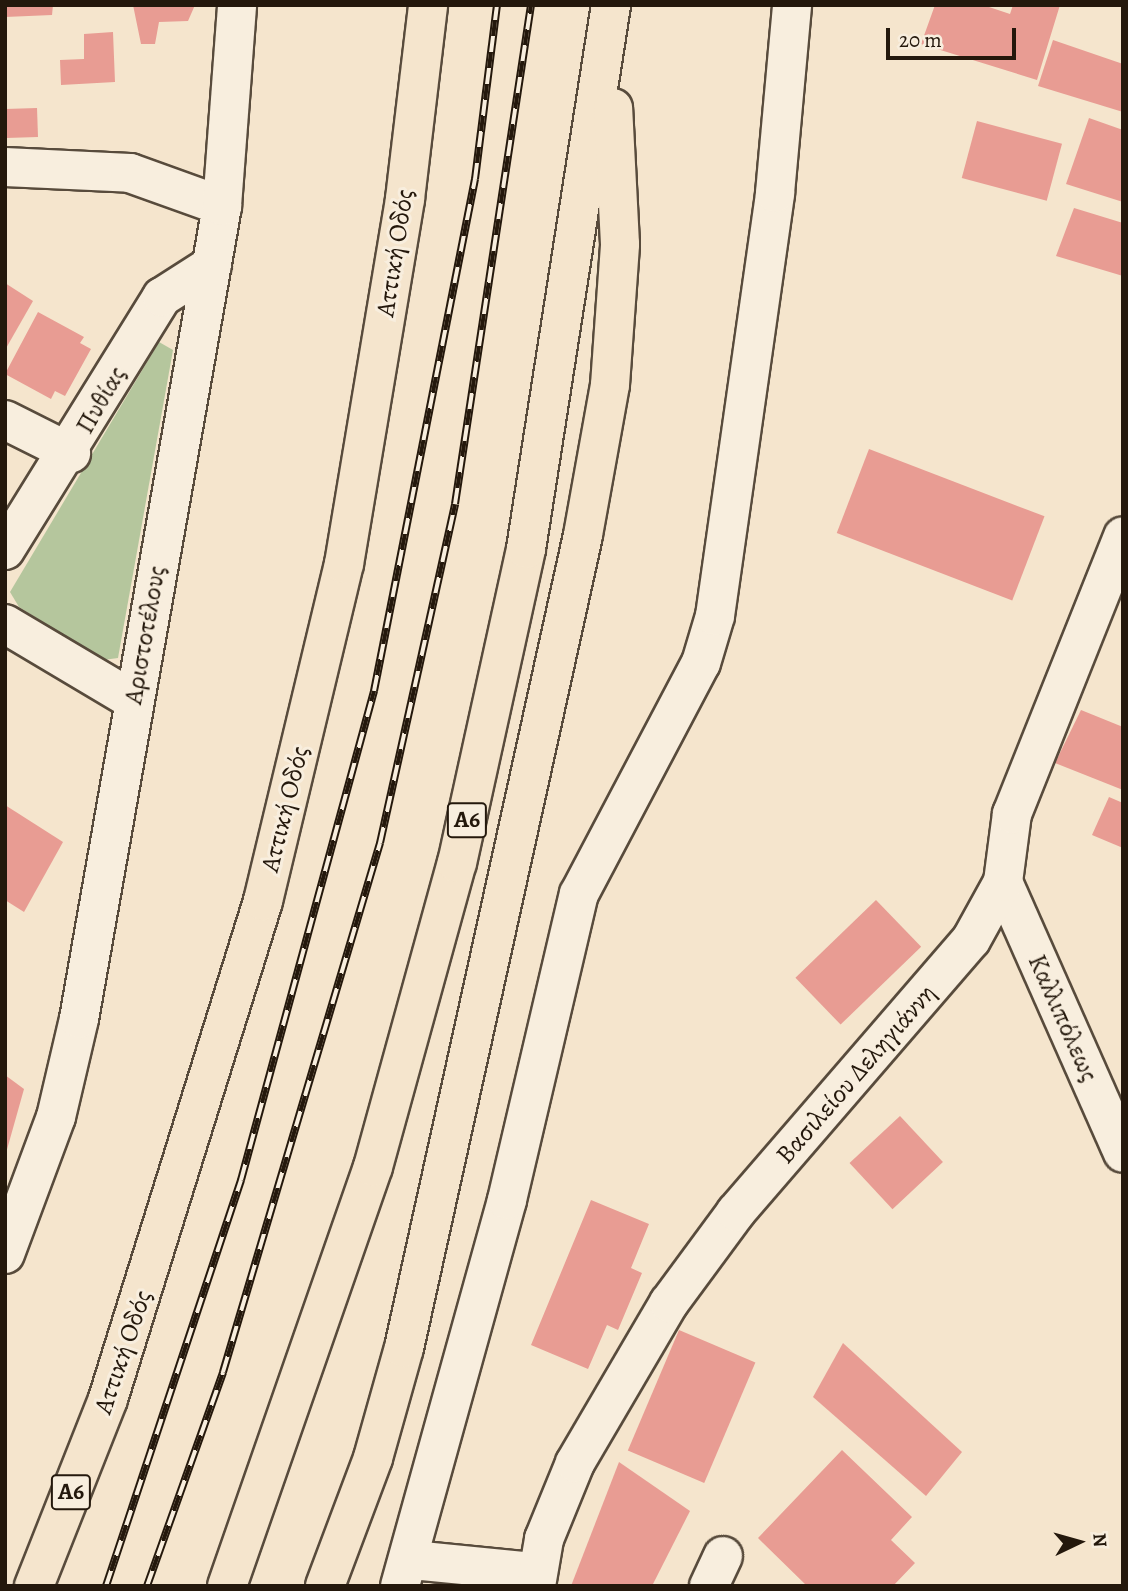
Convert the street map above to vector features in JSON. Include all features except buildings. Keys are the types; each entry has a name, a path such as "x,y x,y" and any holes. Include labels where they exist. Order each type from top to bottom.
{"highway":[{"name":"Αττική Οδός","path":"34,1586 108,1399 263,901 344,564 405,199 428,5"},
{"path":"324,1586 373,1458 404,1348 591,494 610,385 620,244 610,17"},
{"name":"Α6","path":"227,1586 373,1167 457,863 526,549 610,17"},
{"path":"18,1586 108,1399"}],"street":[{"name":"Αριστοτέλους","path":"8,1238 56,1117 79,1019 222,206 237,5"},
{"path":"535,1579 406,1573 579,894 701,663 715,616 775,193 792,5"},
{"path":"5,167 130,173 222,206"},
{"name":"Πυθίας","path":"5,551 71,453 162,297 212,265"},
{"path":"5,420 71,453"},
{"name":"Βασιλείου Δεληγιάννη","path":"535,1579 575,1463 669,1303 736,1212 971,940 1003,882 1012,814 1123,536"},
{"path":"5,624 133,700"},
{"name":"Καλλιπόλεως","path":"1003,882 1123,1153"}],"green space":[{"path":"159,342 173,350 118,658 103,660 19,607 10,592"}],"railway":[{"path":"106,1586 241,1180 374,691 475,179 497,5"},
{"path":"147,1586 223,1372 380,843 455,504 531,5"}]}
